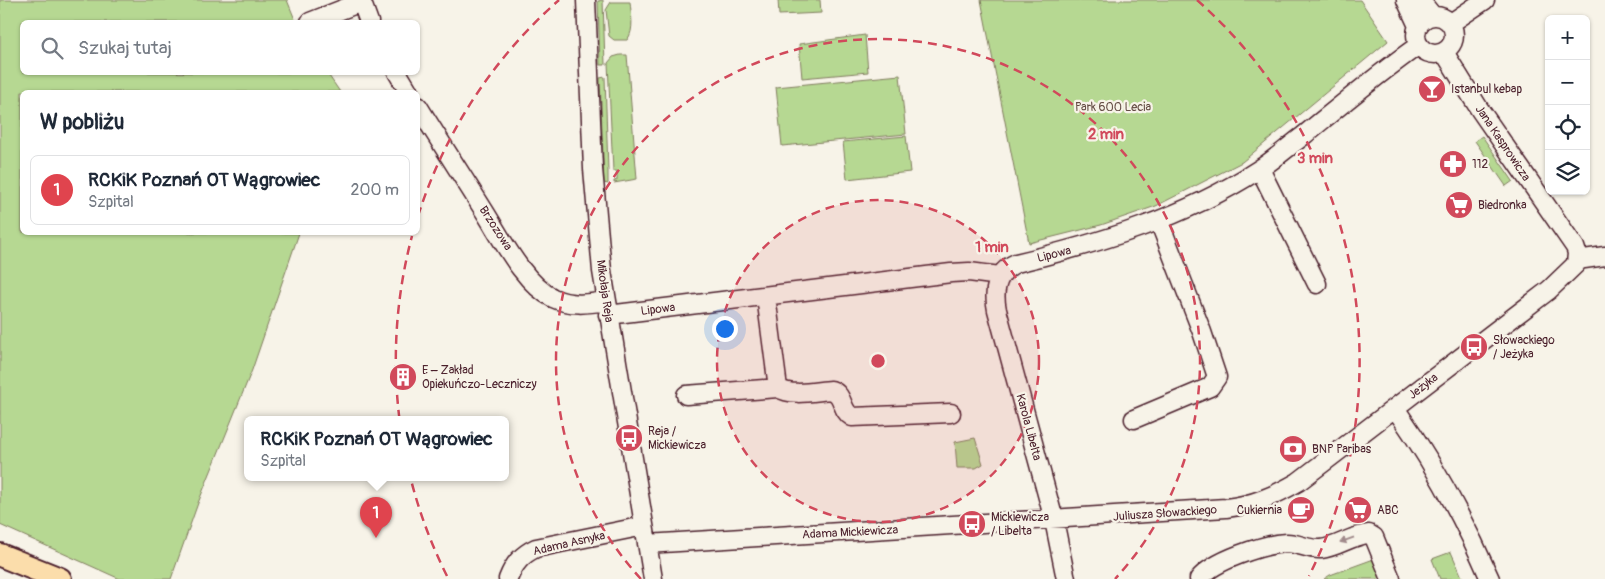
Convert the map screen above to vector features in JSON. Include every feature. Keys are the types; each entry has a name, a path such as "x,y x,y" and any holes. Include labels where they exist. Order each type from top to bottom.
{"main road":[{"path":"0,555 60,579"}],"street":[{"name":"Mikołaja Reja","path":"586,0 594,186 607,308 653,579"},
{"path":"1406,0 1418,26"},
{"path":"1420,0 1433,16"},
{"path":"1451,23 1485,0"},
{"path":"315,20 361,1 368,20"},
{"path":"1433,16 1442,17 1451,23 1454,34 1453,41 1444,52 1437,54 1429,53 1419,45 1416,37 1418,26 1424,19 1433,16"},
{"name":"Lipowa","path":"607,308 766,296 951,273 969,272 1000,276 1007,268 1016,263 1108,239 1158,221 1218,193 1260,169 1419,45"},
{"name":"Jana Kasprowicza","path":"1444,52 1480,110 1575,247 1577,260"},
{"path":"399,75 408,90"},
{"name":"Brzozowa","path":"420,109 516,260 538,288 553,298 607,308"},
{"path":"1260,169 1317,284"},
{"path":"1134,419 1210,387 1217,377 1202,332 1158,221"},
{"path":"1577,260 1605,256"},
{"name":"Jeżyka","path":"1490,579 1415,436 1395,408 1549,290 1574,268 1577,260"},
{"name":"Karola Libelta","path":"1000,276 995,294 997,310 1054,520 1066,579"},
{"path":"766,296 778,388"},
{"path":"686,395 778,388 791,393 831,390 840,395 846,414 852,417 950,413"},
{"name":"Juliusza Słowackiego","path":"1054,520 1204,510 1252,504 1277,494 1305,477 1395,408"},
{"name":"Adama Mickiewicza","path":"646,535 1054,520"},
{"path":"1199,579 1209,568 1261,547 1289,543 1311,549 1319,549 1369,534 1374,537 1391,579"},
{"name":"Adama Asnyka","path":"508,579 518,560 536,548 646,535"}],"green space":[{"path":"0,0 287,0 295,20 20,20 20,75 328,75 339,90 20,90 20,235 298,235 252,370 198,503 171,579 120,579 0,525"},
{"path":"603,0 605,65 600,65 598,1"},
{"path":"778,0 820,0 821,13 779,15"},
{"name":"Park 600 Lecia","path":"981,0 1360,0 1388,41 1242,162 1156,206 1101,225 1029,243"},
{"path":"611,2 630,2 632,27 627,40 614,40 609,36 606,10"},
{"path":"865,35 868,72 802,78 799,44"},
{"path":"627,55 637,179 614,183 617,180 617,171 613,171 608,63 613,57"},
{"path":"900,75 906,134 782,146 776,87"},
{"path":"605,77 608,184 604,183 600,78"},
{"path":"906,136 910,172 847,179 843,142"},
{"path":"1482,136 1513,181 1506,186 1475,141"},
{"path":"975,438 983,464 976,468 957,468 955,442"},
{"path":"1451,552 1463,579 1440,579 1432,559"},
{"path":"1382,556 1391,579 1324,579 1330,575"}],"place":[{"name":"Istanbul kebap","path":"1432,89"},
{"name":"112","path":"1453,164"},
{"name":"Biedronka","path":"1459,205"},
{"name":"Słowackiego / Jeżyka","path":"1474,347"},
{"name":"E – Zakład Opiekuńczo-Leczniczy","path":"403,377"},
{"name":"Reja / Mickiewicza","path":"629,438"},
{"name":"BNP Paribas","path":"1293,449"},
{"name":"Cukiernia","path":"1301,510"},
{"name":"ABC","path":"1358,510"},
{"name":"Mickiewicza / Libelta","path":"972,524"},
{"name":"RCKiK Poznań OT Wągrowiec","path":"376,538"}]}
